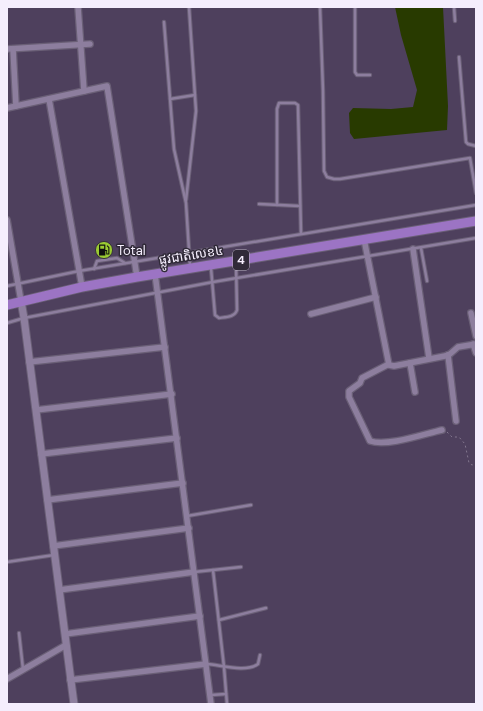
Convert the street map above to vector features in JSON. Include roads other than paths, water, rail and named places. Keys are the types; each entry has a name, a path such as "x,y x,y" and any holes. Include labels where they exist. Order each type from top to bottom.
{"highway":[{"name":"ផ្លូវជាតិលេខ៤","path":"7,305 82,287 137,277 476,221"}],"street":[{"path":"78,7 84,91"},
{"path":"16,106 10,49 90,44"},
{"path":"7,108 107,86 137,277"},
{"path":"49,99 82,287"},
{"path":"7,220 24,318 74,704"},
{"path":"364,239 389,364"},
{"path":"413,249 428,358"},
{"path":"155,274 166,347 211,704"},
{"path":"311,314 376,297"},
{"path":"471,313 476,336"},
{"path":"442,430 408,439 379,442 370,441 349,397 349,391 360,383 362,378 389,364 391,366 448,355 458,347 475,344 476,353"},
{"path":"29,362 166,347"},
{"path":"448,355 456,421"},
{"path":"410,363 415,392"},
{"path":"36,410 172,394"},
{"path":"41,454 177,438"},
{"path":"47,500 183,483"},
{"path":"53,546 189,528"},
{"path":"59,590 194,572"},
{"path":"64,634 200,616"},
{"path":"7,679 66,645"},
{"path":"70,680 206,664"}],"lane":[{"path":"190,7 196,111 186,203 190,268"},
{"path":"320,7 324,171 327,177 340,179 470,158 476,193"},
{"path":"355,7 355,72 357,75 370,75"},
{"path":"454,7 455,22"},
{"path":"164,22 174,149 186,203"},
{"path":"459,57 466,142 476,146"},
{"path":"170,99 195,95"},
{"path":"277,205 277,109 279,104 295,103 298,105 301,234"},
{"path":"259,204 300,206"},
{"path":"7,286 135,261 476,205"},
{"path":"7,323 24,318 213,282 476,238"},
{"path":"421,248 427,281"},
{"path":"94,269 97,262 104,260 117,258 126,263"},
{"path":"211,265 215,315 219,318 233,316 237,310 236,261"},
{"path":"188,516 251,505"},
{"path":"7,562 54,555"},
{"path":"194,572 242,567"},
{"path":"213,570 227,704"},
{"path":"219,620 266,608"},
{"path":"19,633 23,670"},
{"path":"206,664 229,668 255,666 258,664 260,655"},
{"path":"210,696 226,694"}],"place":[{"name":"Total","path":"104,250"}]}
